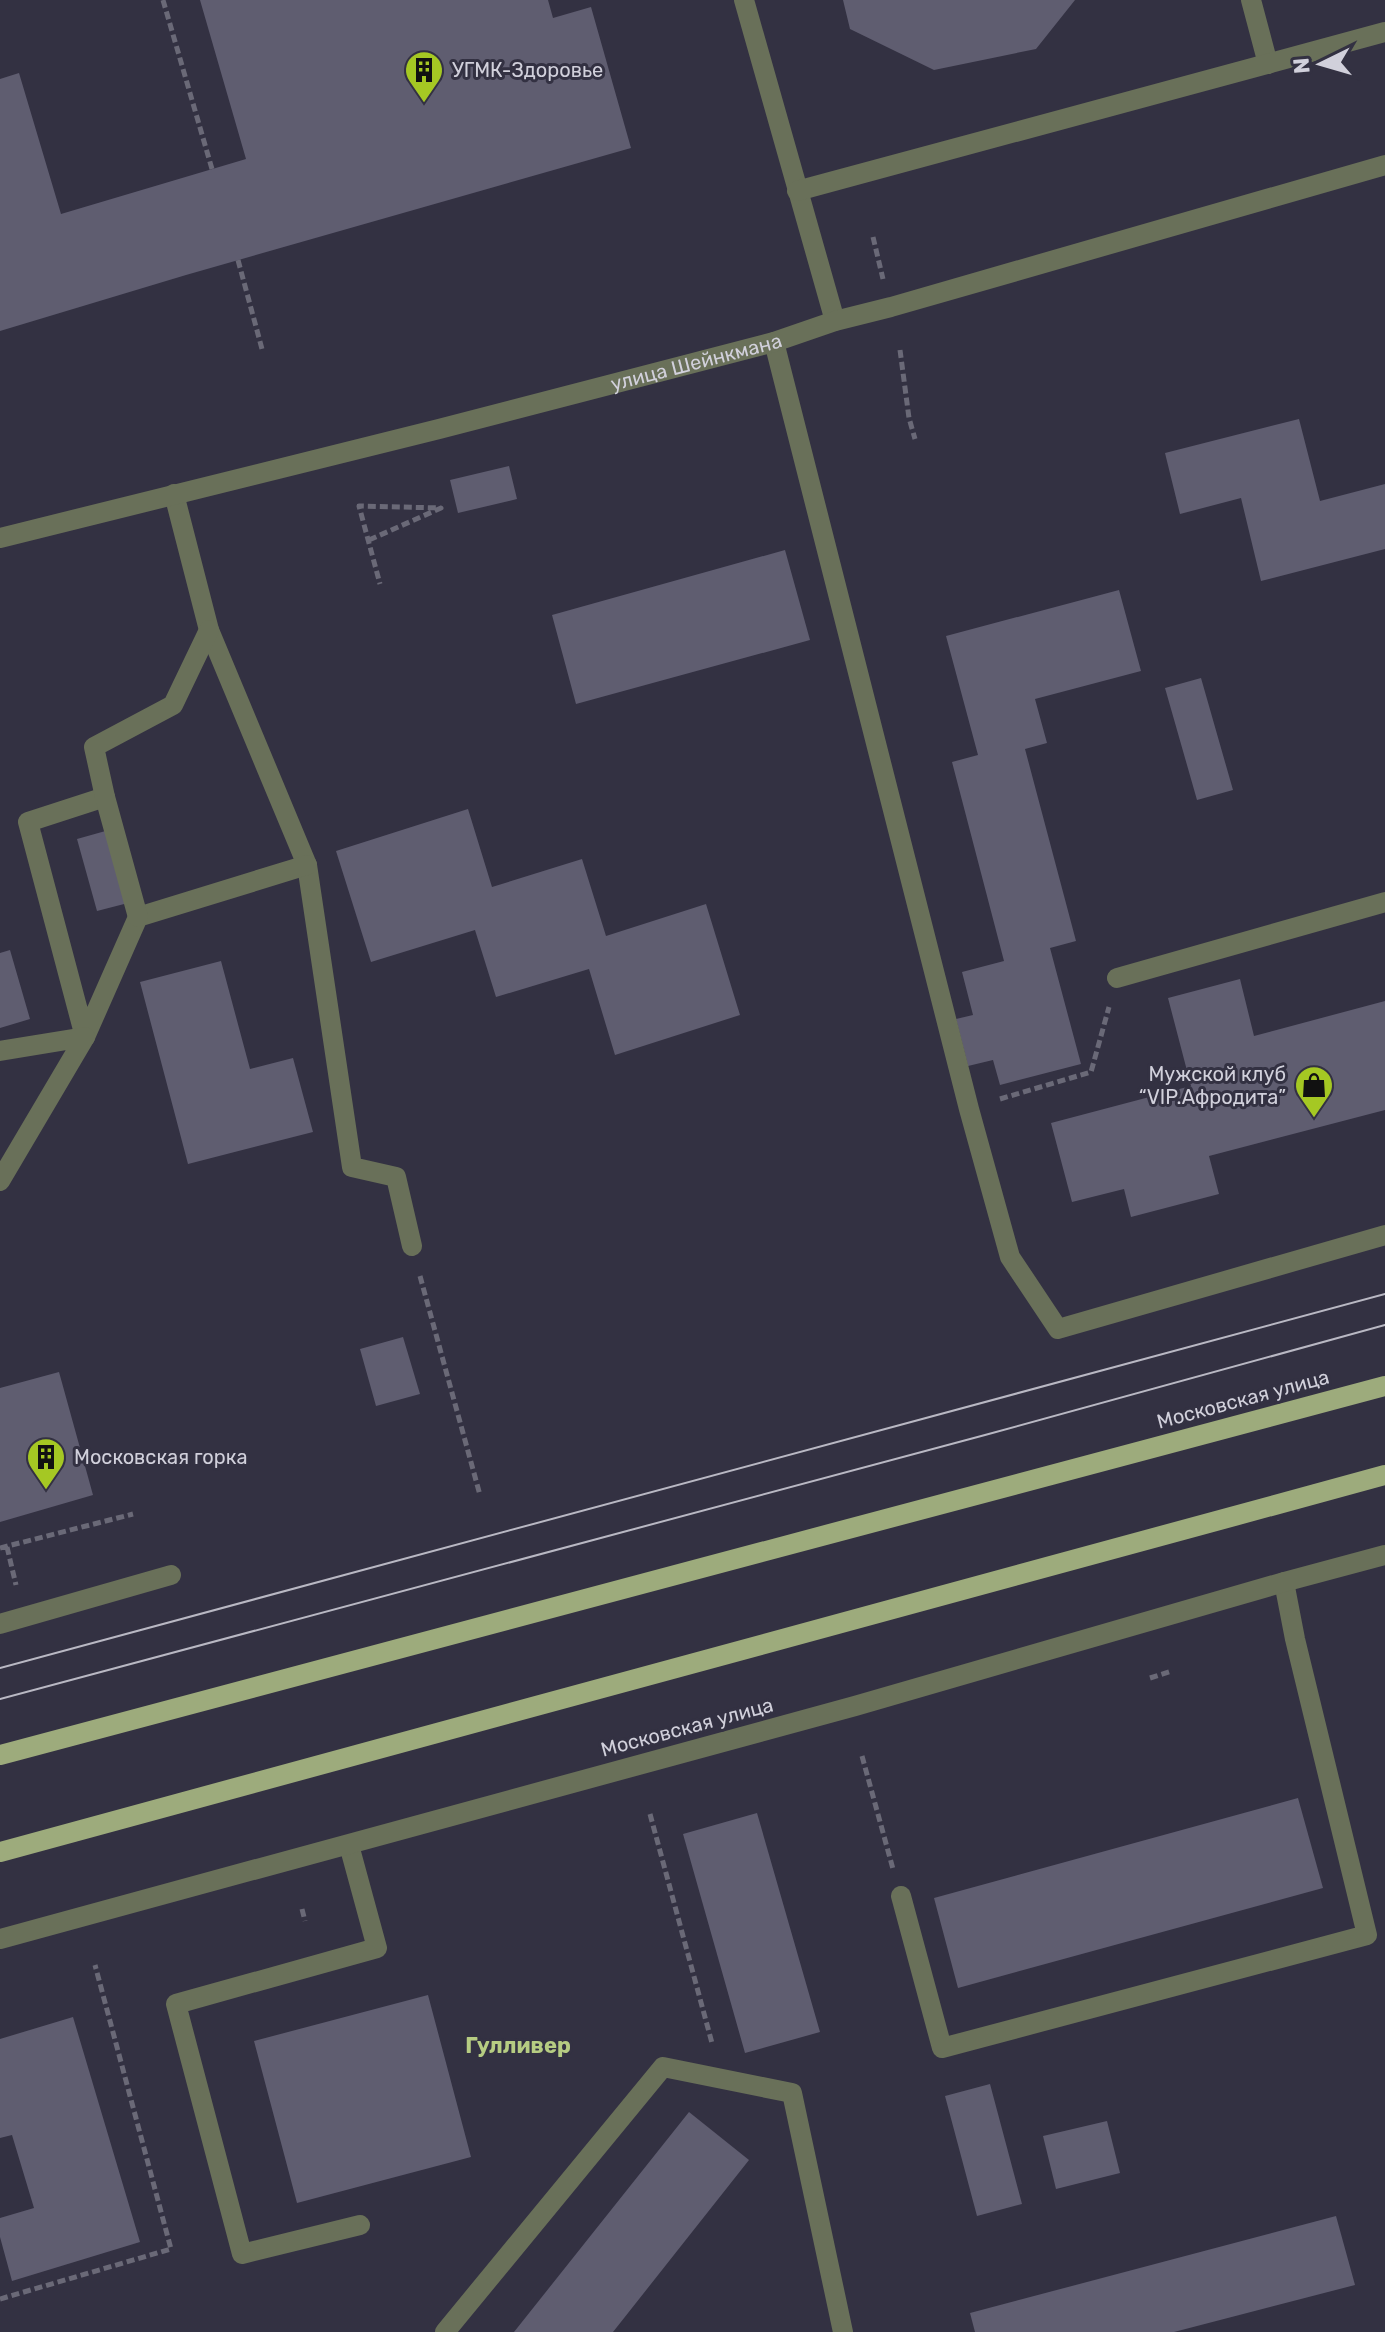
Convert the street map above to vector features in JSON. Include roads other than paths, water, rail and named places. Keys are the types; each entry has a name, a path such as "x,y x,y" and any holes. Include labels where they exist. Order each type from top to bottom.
{"main road":[{"name":"Московская улица","path":"0,1755 1385,1386"},
{"path":"0,1852 1385,1475"}],"street":[{"path":"744,0 835,321"},
{"path":"1251,0 1268,64"},
{"path":"797,191 1385,32"},
{"name":"улица Шейнкмана","path":"0,538 774,342 835,321 1385,165"},
{"path":"774,342 969,1109 1010,1257 1058,1329 1385,1235"},
{"path":"174,494 209,630 307,865 352,1167 396,1177 412,1246"},
{"path":"0,1181 85,1037 138,917 94,747 173,705 209,630"},
{"path":"85,1037 28,822 105,797"},
{"path":"138,917 307,865"},
{"path":"1117,978 1385,902"},
{"path":"0,1051 85,1037"},
{"name":"Московская улица","path":"0,1939 855,1706 1385,1555"},
{"path":"0,1624 171,1575"},
{"path":"901,1896 942,2048 1367,1935 1284,1582"},
{"path":"349,1845 377,1948 176,2004 242,2254 360,2225"},
{"path":"445,2332 663,2067 792,2093 843,2332"}],"tram line":[{"path":"0,1668 1385,1294"},
{"path":"0,1699 1385,1325"}],"place":[{"name":"УГМК-Здоровье","path":"424,104"},
{"name":"Мужской клуб “VIP.Афродита”","path":"1314,1119"},
{"name":"Московская горка","path":"46,1491"}],"district":[{"name":"Гулливер","path":"518,2045"}]}
